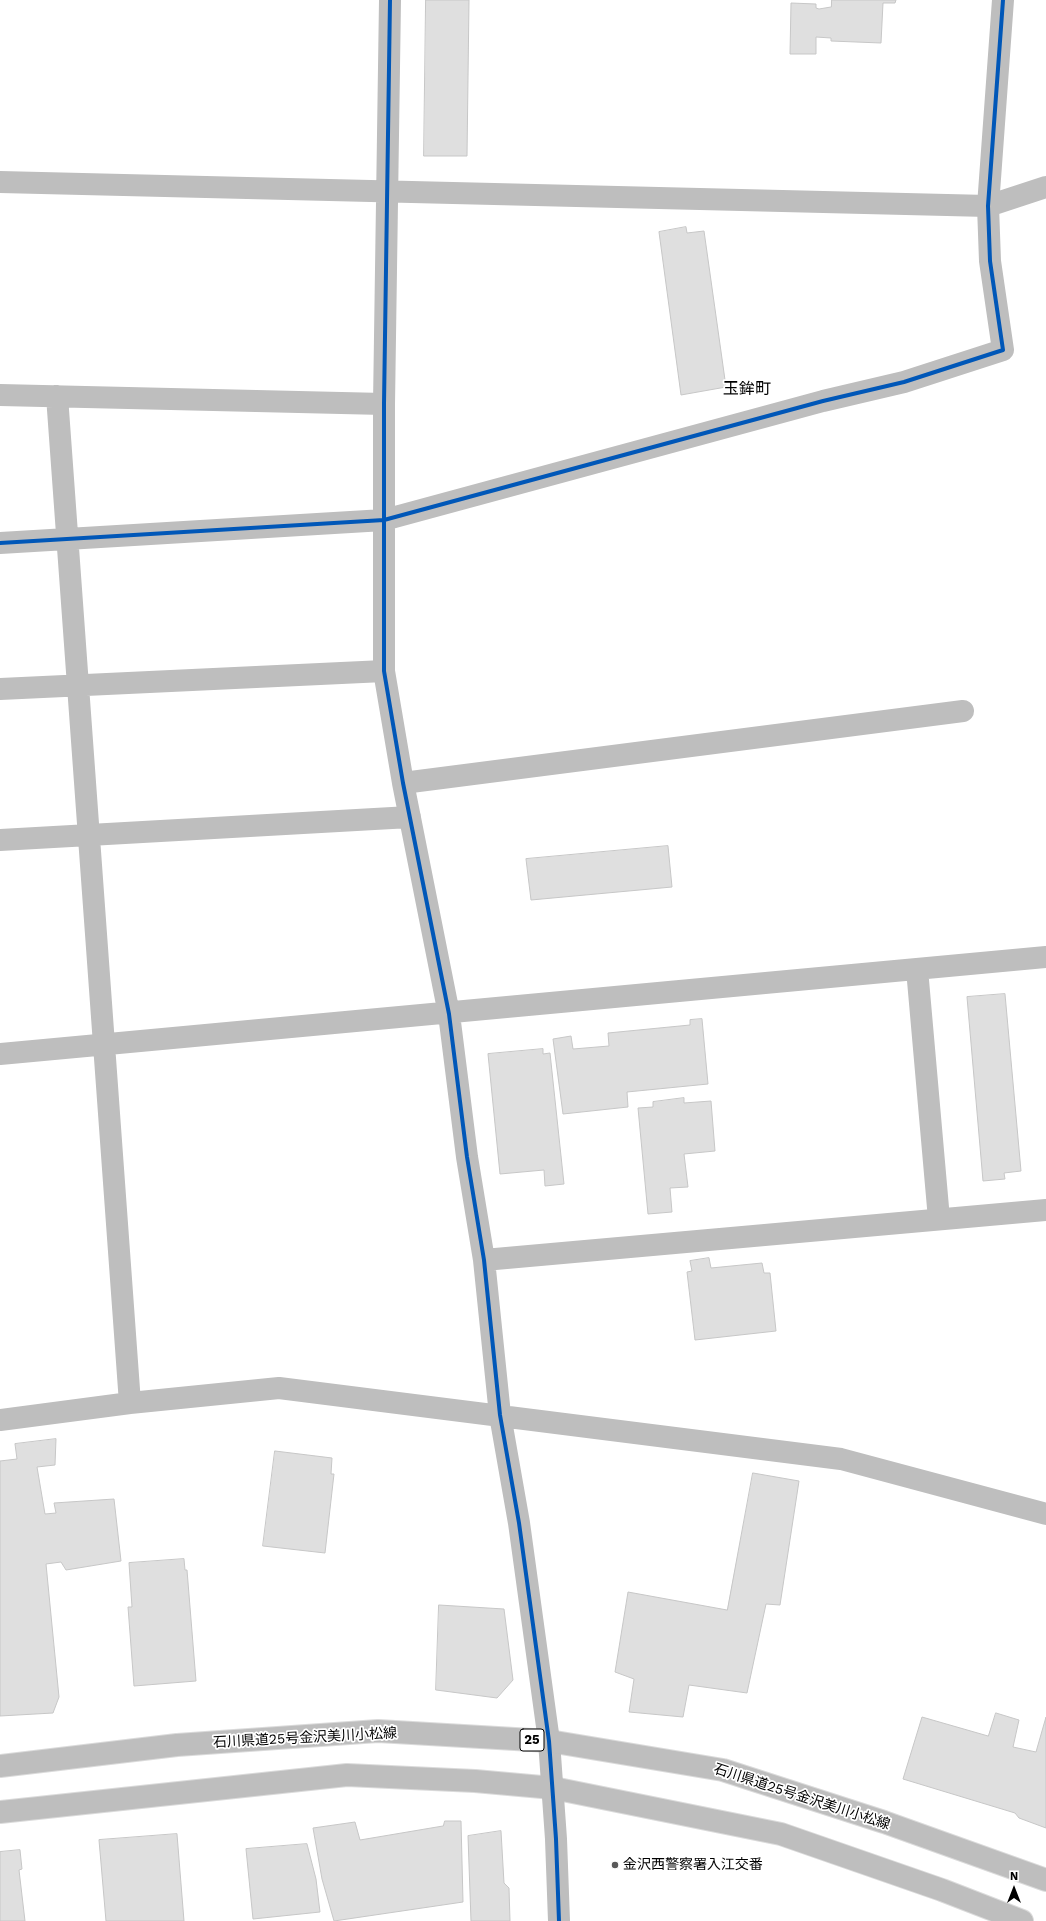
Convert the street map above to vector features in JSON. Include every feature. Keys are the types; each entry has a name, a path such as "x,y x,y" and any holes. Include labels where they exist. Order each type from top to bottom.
{"street":[{"path":"390,0 384,404 384,670 403,783 449,1014 467,1157 484,1260 500,1415 519,1523 549,1741 553,1788 559,1921"},
{"path":"0,543 384,520 823,401 904,382 1003,350 990,261 988,206 1003,0"},
{"path":"0,182 988,206 1046,187"},
{"path":"0,395 384,404"},
{"path":"57,396 130,1403"},
{"path":"0,689 384,670"},
{"path":"403,783 963,711"},
{"path":"0,840 410,817"},
{"path":"0,1054 449,1014 1046,957"},
{"path":"916,969 939,1219"},
{"path":"484,1260 1046,1210"},
{"path":"0,1420 130,1403 279,1388 841,1459 1046,1514"},
{"name":"石川県道25号金沢美川小松線","path":"0,1766 177,1745 378,1731 549,1741 723,1770 884,1822 1046,1880"},
{"path":"0,1812 347,1775 475,1781 553,1788 781,1834 942,1890 1022,1921"}],"building":[{"path":"426,0 469,0 467,156 424,156"},
{"path":"832,0 896,0 895,3 883,3 881,43 831,41 831,38 816,37 816,54 790,54 791,3 816,4 816,8 819,9 831,7"},
{"path":"686,227 687,233 704,231 726,387 681,395 659,232"},
{"path":"668,846 672,887 531,900 526,859"},
{"path":"1005,994 1021,1171 1004,1173 1005,1179 983,1181 967,997"},
{"path":"702,1019 708,1084 627,1092 628,1107 563,1114 553,1039 571,1036 573,1049 609,1046 608,1033 690,1025 690,1020"},
{"path":"543,1049 543,1054 550,1053 564,1184 545,1186 544,1170 500,1174 488,1054"},
{"path":"684,1098 684,1103 711,1101 715,1151 684,1154 688,1187 670,1188 672,1212 648,1214 638,1108 653,1107 653,1102"},
{"path":"709,1258 711,1268 762,1263 764,1273 770,1273 776,1331 695,1340 687,1272 692,1271 690,1261"},
{"path":"56,1439 55,1465 37,1467 45,1514 56,1513 54,1503 114,1499 121,1561 66,1570 61,1562 46,1564 59,1697 53,1713 0,1716 0,1461 17,1459 15,1444"},
{"path":"275,1451 332,1458 331,1474 334,1474 325,1553 263,1546"},
{"path":"753,1473 799,1481 780,1605 766,1604 747,1693 689,1685 683,1717 629,1712 634,1679 615,1672 628,1592 727,1610"},
{"path":"184,1559 185,1570 187,1570 196,1681 134,1686 128,1607 132,1607 129,1563"},
{"path":"439,1605 504,1609 513,1680 497,1698 436,1690"},
{"path":"996,1713 1019,1720 1013,1747 1036,1752 1046,1717 1046,1828 1019,1818 1015,1813 903,1779 922,1717 988,1736"},
{"path":"445,1821 461,1821 463,1902 334,1921 322,1879 313,1828 355,1822 360,1840 443,1826"},
{"path":"501,1831 504,1883 509,1888 510,1921 471,1921 468,1836"},
{"path":"177,1834 184,1921 106,1921 99,1840"},
{"path":"307,1844 316,1879 320,1912 253,1919 246,1849"},
{"path":"20,1850 22,1869 19,1870 25,1921 0,1921 0,1852"}],"cycle path":[{"path":"390,0 384,404 384,671 403,783 449,1014 467,1157 484,1260 500,1415 519,1523 549,1741 556,1839 559,1921"},
{"path":"0,543 384,520 823,401 904,382 1003,350 990,261 988,206 1003,0"}],"place":[{"name":"金沢西警察署入江交番","path":"615,1865"}],"district":[{"name":"玉鉾町","path":"747,389"}]}
